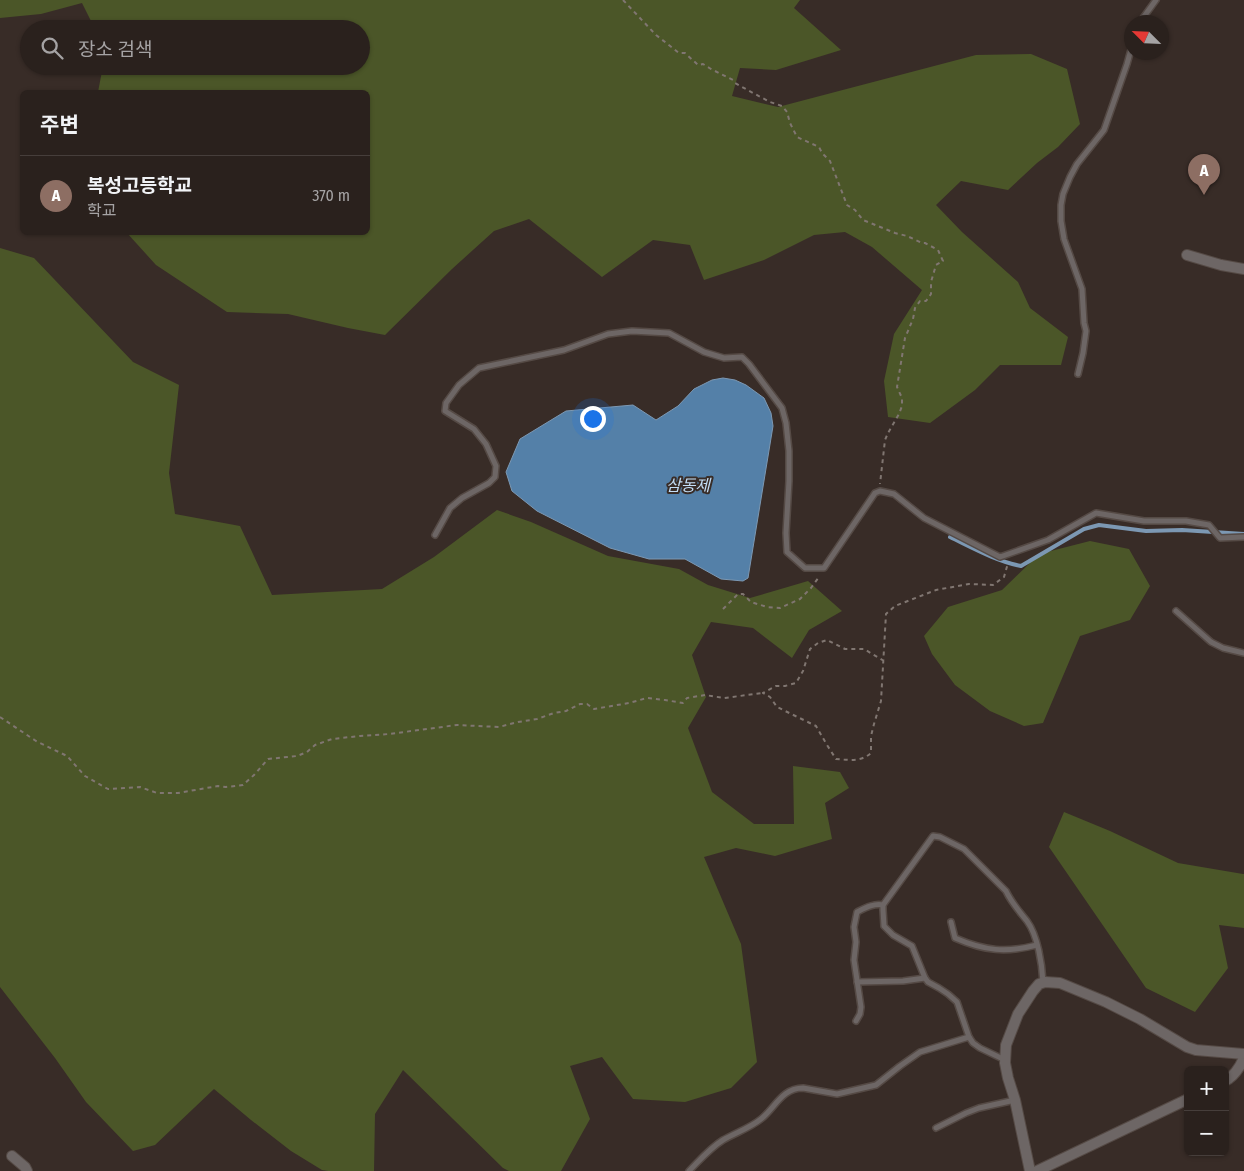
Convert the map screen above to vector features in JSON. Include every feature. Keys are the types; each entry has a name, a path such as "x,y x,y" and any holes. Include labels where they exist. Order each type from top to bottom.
{"street":[{"path":"1187,255 1221,266 1244,269"},
{"path":"1030,1171 1005,1060 1006,1045 1018,1014 1039,984 1060,983 1106,1002 1140,1019 1187,1047 1196,1050 1244,1054"},
{"path":"1229,1079 1235,1074 1244,1058"},
{"path":"1037,1171 1184,1101"},
{"path":"12,1156 28,1171"}],"lane":[{"path":"1145,15 1156,0"},
{"path":"1078,374 1086,331 1082,289 1064,239 1061,206 1063,194 1077,164 1104,130 1128,60"},
{"path":"435,535 450,508 462,498 489,483 495,477 496,466 486,444 474,429 445,411 446,403 459,385 479,368 564,350 608,334 632,331 669,333 704,352 724,358 742,357 782,408 786,424 788,451 787,552 805,568 824,568 875,493 880,491 894,494 924,518 1000,557 1048,540 1096,512 1144,521 1186,521 1209,525 1220,538 1244,537"},
{"path":"1176,611 1211,642 1223,648 1244,653"},
{"path":"1005,1060 973,1043 969,1037 957,1002 928,982 912,946 893,935 884,926 883,905 933,836 940,837 964,849 1006,891 1030,926 1042,964 1043,983"},
{"path":"856,1020 860,1014 861,1007 854,960 856,942 854,927 857,912 869,906 883,905"},
{"path":"951,922 955,938 973,945 993,950 1003,950 1028,948 1037,945"},
{"path":"857,982 925,978"},
{"path":"689,1171 708,1151 723,1140 761,1120 782,1096 790,1091 803,1088 837,1094 876,1085 920,1052 969,1037"},
{"path":"936,1128 979,1108 1015,1100"}],"path":[{"path":"623,0 656,35 679,52 685,53 698,65 703,64 753,93 782,106 787,112 797,137 819,147 830,161 847,205 855,210 862,220 925,243 938,250 943,261 936,265 931,282 931,294 926,301 920,301 915,308 913,319 905,338 897,387 902,398 902,406 885,440 880,491"},
{"path":"763,693 770,697 777,707 816,726 826,745 836,758 854,760 866,758 871,753 874,724 881,701 886,614 895,606 936,590 970,584 993,585 1004,576 1011,553"},
{"path":"723,609 738,594 743,594 751,602 767,607 780,608 800,599 811,588 824,568"},
{"path":"0,717 36,741 67,756 85,776 108,789 140,788 157,793 178,793 218,786 244,785 268,760 297,756 307,752 315,745 332,739 457,725 499,727 566,711 580,704 587,704 594,709 629,704 647,698 683,703 688,698 705,695 724,698 763,693 776,686 796,683 803,671 810,649 818,643 827,640 845,649 864,649 884,662"}],"green space":[{"path":"0,0 800,0 794,8 841,50 776,70 740,68 732,96 778,107 976,55 1031,54 1067,69 1080,124 1058,147 1037,163 1008,190 961,181 936,205 962,232 1018,282 1030,308 1068,337 1061,365 1000,365 975,390 930,423 888,417 884,381 894,334 922,290 872,247 845,232 814,235 764,260 704,280 690,245 653,240 602,277 529,219 494,231 452,269 385,335 288,314 227,312 156,265 129,235 370,235 370,90 98,90 101,75 370,75 370,20 90,20 82,3 41,14 0,18"},
{"path":"0,248 34,258 133,362 179,385 169,473 175,514 240,526 272,595 382,589 434,557 497,510 531,522 608,556 679,569 708,585 750,598 808,581 842,611 809,630 792,658 753,628 711,622 692,655 706,697 688,728 712,792 754,824 794,824 793,766 840,772 849,788 825,803 832,839 775,856 736,848 704,857 741,944 757,1062 731,1088 685,1102 633,1099 602,1057 570,1066 590,1119 561,1171 509,1171 503,1168 403,1070 375,1114 374,1171 322,1170 291,1151 214,1089 155,1145 133,1151 86,1102 55,1058 0,987"},
{"path":"1090,541 1129,549 1150,586 1130,620 1080,636 1043,723 1024,726 990,711 955,685 932,654 924,636 948,607 1002,590 1039,554"},
{"path":"1064,812 1178,863 1244,874 1244,928 1219,925 1228,968 1195,1012 1146,988 1049,847"}],"water":[{"name":"삼동제","path":"723,378 735,380 746,385 764,398 771,413 773,426 748,578 743,581 721,579 685,559 649,559 610,548 537,511 512,491 506,472 520,439 566,411 633,405 656,420 678,406 694,389 712,380"}],"waterway":[{"path":"950,537 994,558 1021,566 1084,529 1099,525 1146,531 1182,530 1244,534"}],"place":[{"name":"복성고등학교","path":"1204,195"}]}
